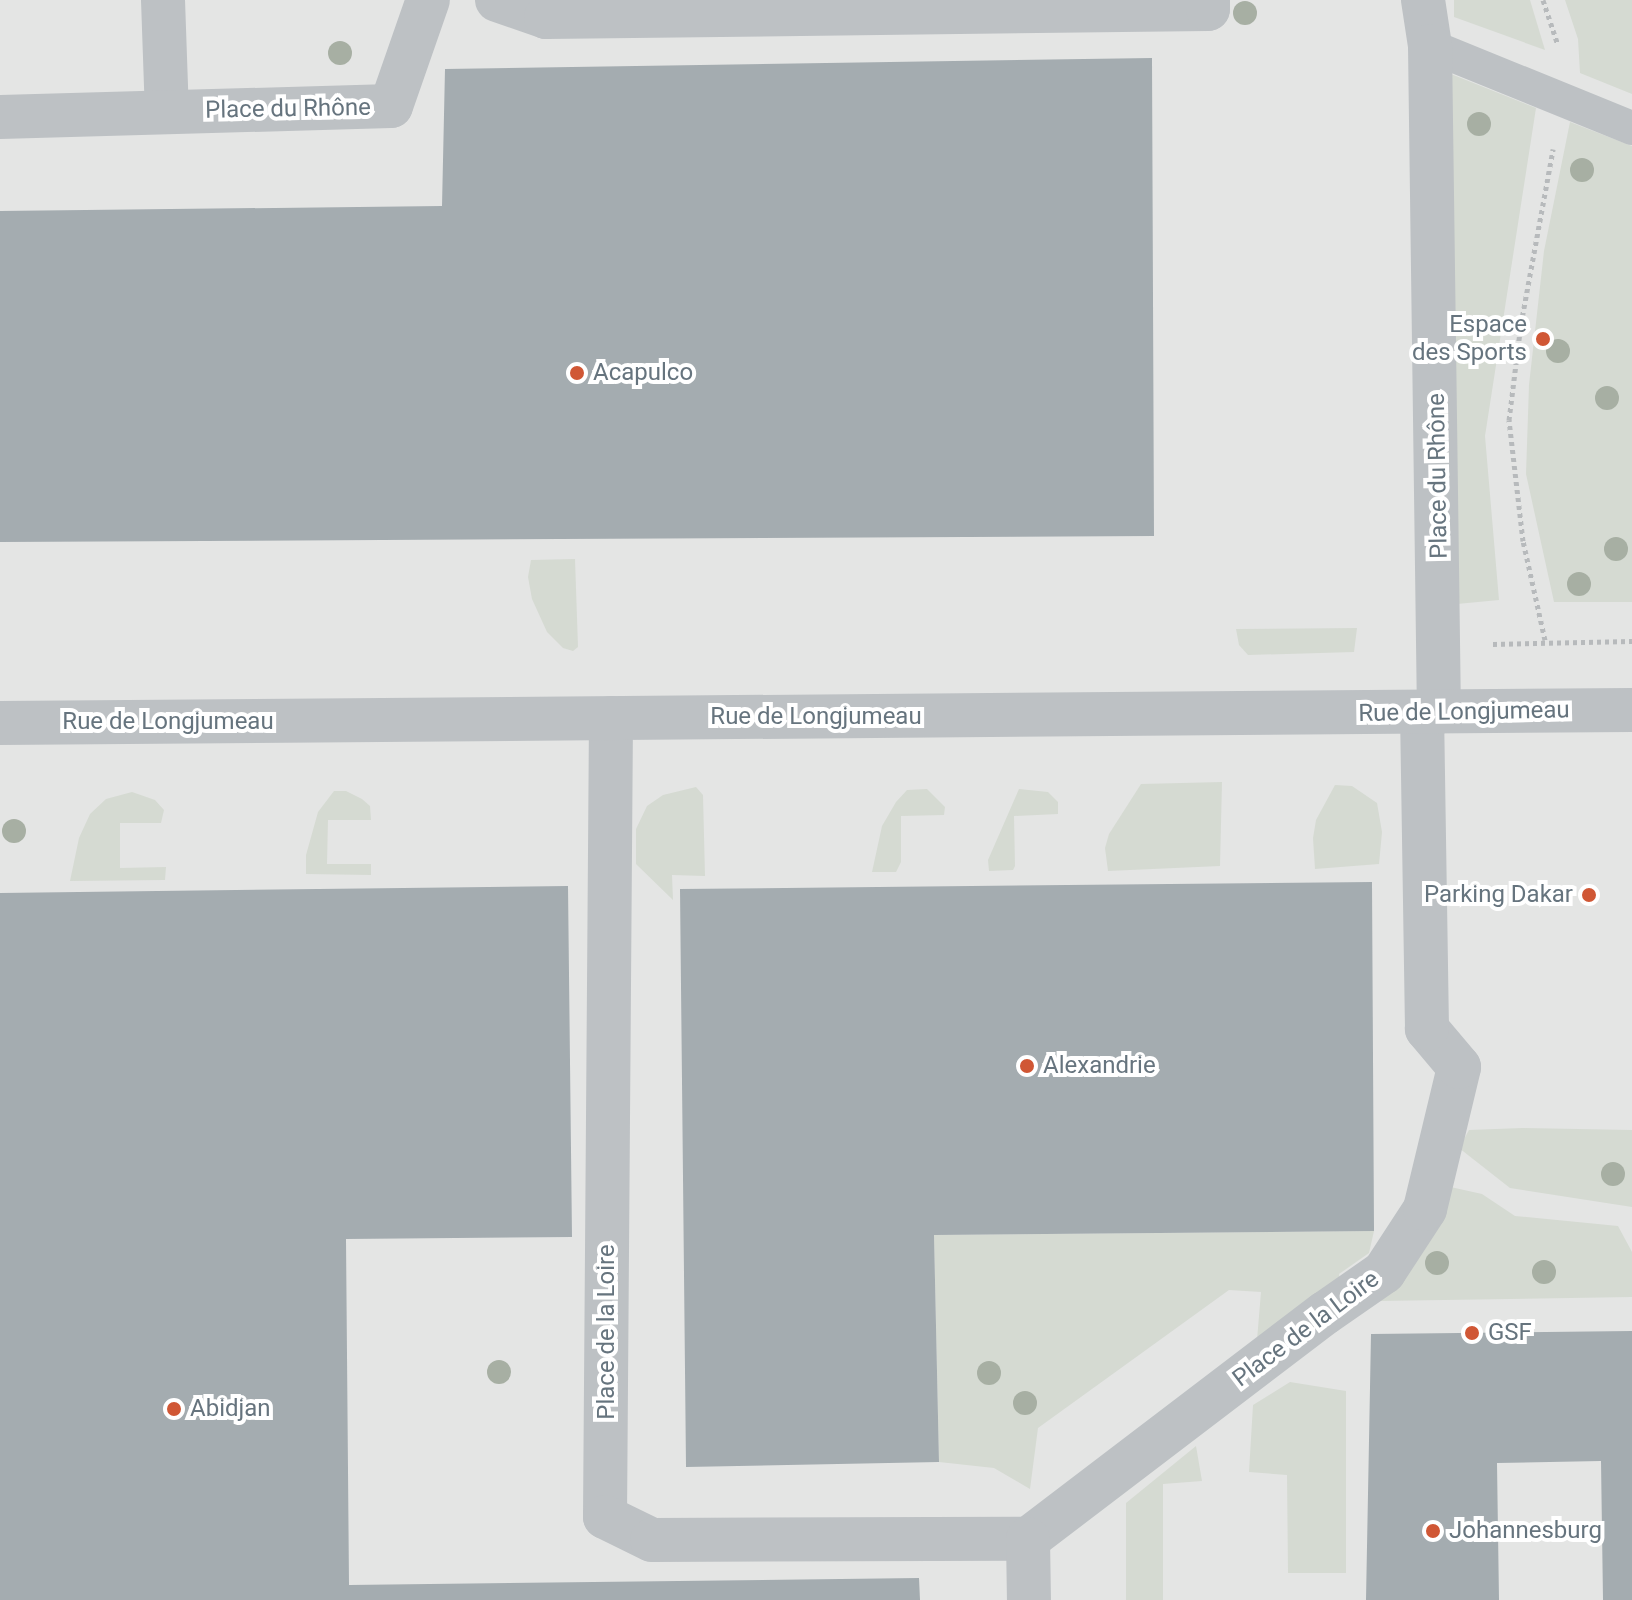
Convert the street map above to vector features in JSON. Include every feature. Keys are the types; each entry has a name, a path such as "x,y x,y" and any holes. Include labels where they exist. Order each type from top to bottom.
{"street":[{"path":"163,0 167,112"},
{"name":"Place du Rhône","path":"0,117 391,106 428,0"},
{"path":"497,0 546,17 1208,9 1208,0"},
{"name":"Place du Rhône","path":"1423,0 1430,46 1430,712"},
{"name":"Rue de Longjumeau","path":"0,723 1632,710"},
{"name":"Place de la Loire","path":"611,718 605,1517 652,1540 1028,1539 1325,1313 1384,1272 1425,1209 1459,1067 1427,1029 1430,712"},
{"path":"1028,1539 1029,1600"}],"lane":[{"path":"1430,46 1632,128"}],"path":[{"path":"1543,0 1564,61 1509,420 1523,541 1545,640"},
{"path":"1484,645 1545,640 1632,641"}],"shaded area":[{"path":"0,0 1632,0 1632,1600 0,1600"},
{"path":"1454,0 1530,0 1545,50 1454,17"},
{"path":"1565,0 1632,0 1632,94 1580,73 1578,39"},
{"path":"1451,74 1536,108 1485,436 1499,600 1457,604"},
{"path":"1570,122 1632,146 1632,602 1554,602 1526,474 1529,385 1544,251"},
{"path":"575,559 578,647 573,651 563,648 547,632 532,599 528,577 531,560"},
{"path":"1357,628 1354,652 1248,655 1239,645 1236,629"},
{"path":"1222,782 1220,866 1108,871 1105,848 1109,834 1141,784"},
{"path":"1335,785 1352,786 1377,803 1382,832 1379,864 1315,869 1313,838 1316,820"},
{"path":"696,787 703,795 705,876 672,875 673,900 636,864 636,829 647,806 663,795"},
{"path":"927,789 945,807 944,815 901,816 901,862 896,872 872,872 882,826 896,802 907,790"},
{"path":"1019,789 1048,792 1058,802 1058,814 1014,816 1015,866 1013,870 989,871 988,860"},
{"path":"334,791 346,791 362,799 370,806 371,820 328,820 327,864 371,864 371,875 306,874 306,855 318,812"},
{"path":"132,792 155,800 164,810 161,823 120,823 120,868 166,867 165,880 70,881 79,838 90,814 106,799"},
{"path":"1469,1130 1632,1130 1632,1207 1510,1188 1459,1148"},
{"path":"1446,1186 1482,1194 1515,1216 1618,1226 1632,1252 1632,1297 1378,1301"},
{"path":"1374,1231 1369,1253 1339,1274 1341,1289 1257,1340 1261,1292 1229,1290 1038,1428 1030,1489 994,1468 939,1462 934,1235"},
{"path":"1290,1382 1346,1391 1346,1573 1288,1573 1287,1475 1249,1472 1253,1405"},
{"path":"1196,1446 1202,1481 1163,1484 1163,1600 1126,1600 1126,1503"}],"building":[{"name":"Acapulco","path":"1152,58 1154,536 0,542 0,211 442,206 445,69"},
{"name":"Alexandrie","path":"1372,882 1374,1231 934,1235 939,1462 686,1467 680,889"},
{"name":"Abidjan","path":"568,886 572,1237 346,1239 349,1585 919,1578 920,1600 0,1600 0,893"},
{"name":"Johannesburg","path":"1632,1331 1632,1600 1603,1600 1601,1461 1497,1463 1499,1600 1366,1600 1371,1334"}],"place":[{"name":"Espace des Sports","path":"1543,339"},
{"name":"Acapulco","path":"577,373"},
{"name":"Parking Dakar","path":"1589,895"},
{"name":"Alexandrie","path":"1027,1066"},
{"name":"GSF","path":"1472,1333"},
{"name":"Abidjan","path":"174,1409"},
{"name":"Johannesburg","path":"1433,1531"}]}
